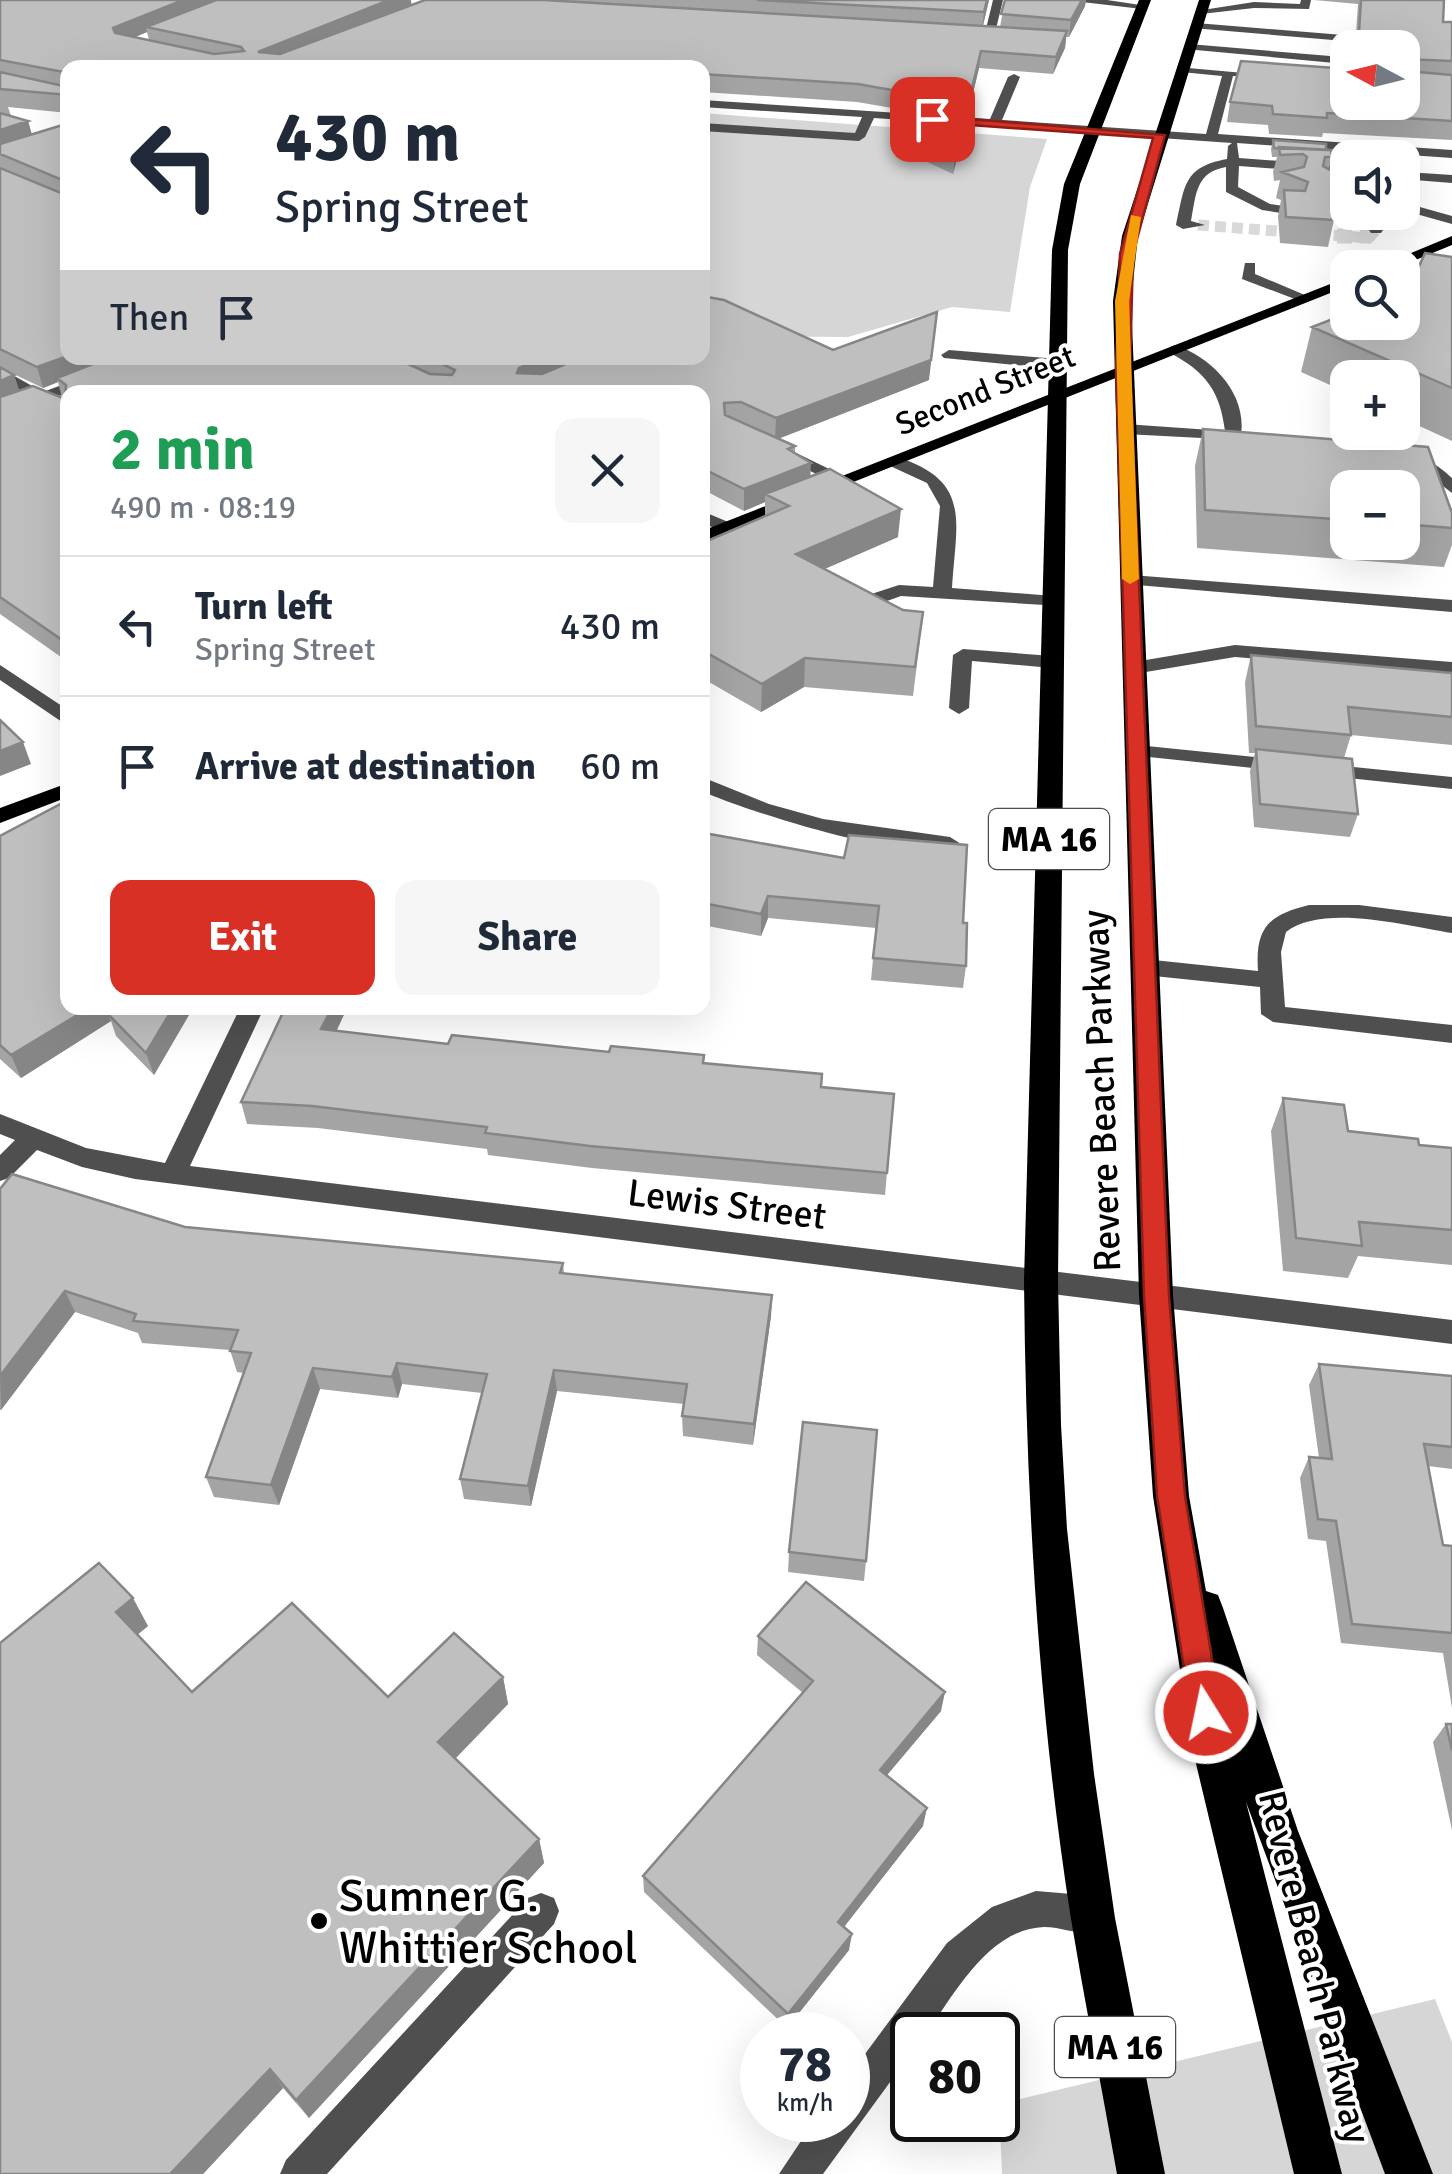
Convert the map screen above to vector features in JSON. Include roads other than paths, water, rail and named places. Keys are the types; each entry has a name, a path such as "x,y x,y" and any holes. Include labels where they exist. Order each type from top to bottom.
{"highway":[{"name":"Revere Beach Parkway","path":"1141,2174 1093,1918 1073,1774 1048,1530 1041,1281 1062,227 1068,196 1092,130 1144,3"},
{"name":"Revere Beach Parkway","path":"1201,12 1159,135 1126,254 1123,370 1156,1296 1171,1496 1212,1747 1318,2174"},
{"path":"1171,1496 1245,1739 1409,2174"}],"main road":[{"path":"1420,253 1452,240"},
{"name":"Second Street","path":"710,535 1330,288"},
{"path":"0,816 60,792"}],"street":[{"path":"989,37 998,0"},
{"path":"1070,0 1144,3"},
{"path":"1201,12 1254,5 1305,7 1306,0"},
{"path":"1189,47 1335,60 1339,38 1201,12"},
{"path":"969,36 1008,38"},
{"path":"1181,70 1283,76"},
{"path":"1210,138 1228,74"},
{"path":"994,124 1014,77"},
{"path":"710,104 1452,154"},
{"path":"710,128 859,138 869,115"},
{"path":"1235,140 1230,161 1231,188 1250,197 1292,206"},
{"path":"1320,146 1323,167"},
{"path":"1198,225 1183,225 1196,177 1210,165 1230,161 1330,168"},
{"path":"1420,180 1450,181"},
{"path":"1250,197 1269,189"},
{"path":"1420,211 1452,220"},
{"path":"1250,266 1247,276 1306,298"},
{"path":"1125,429 1241,438 1219,380 1206,366 1175,350"},
{"path":"949,354 1058,364"},
{"path":"76,385 129,365"},
{"path":"0,373 60,408"},
{"path":"0,413 60,391"},
{"path":"761,442 846,480"},
{"path":"1387,454 1427,466 1452,488"},
{"path":"894,461 933,480 949,506 942,593"},
{"path":"710,520 727,528"},
{"path":"1130,580 1452,606"},
{"path":"863,603 899,590 1054,602"},
{"path":"1134,668 1235,651 1452,668"},
{"path":"959,708 963,654 1052,662"},
{"path":"0,671 60,714"},
{"path":"1137,752 1452,784"},
{"path":"710,788 759,809 822,828 960,845"},
{"path":"1452,924 1328,911 1300,912 1287,917 1272,937 1270,980 1274,1014 1452,1034"},
{"path":"1144,967 1270,980"},
{"path":"172,1174 249,1015"},
{"name":"Lewis Street","path":"0,1124 109,1164 172,1174 1452,1332"},
{"path":"0,1170 32,1138"},
{"path":"870,2078 960,1956 990,1928 1019,1912 1045,1907 1093,1918"},
{"path":"300,2174 542,1912"},
{"path":"799,2174 823,2142"}],"tunnel":[{"path":"1198,225 1343,236"},
{"path":"1371,236 1376,230"},
{"path":"1337,236 1343,236"},
{"path":"1343,236 1371,236"},
{"path":"1343,236 1371,236"}],"place":[{"name":"Sumner G. Whittier School","path":"319,1921"}]}
